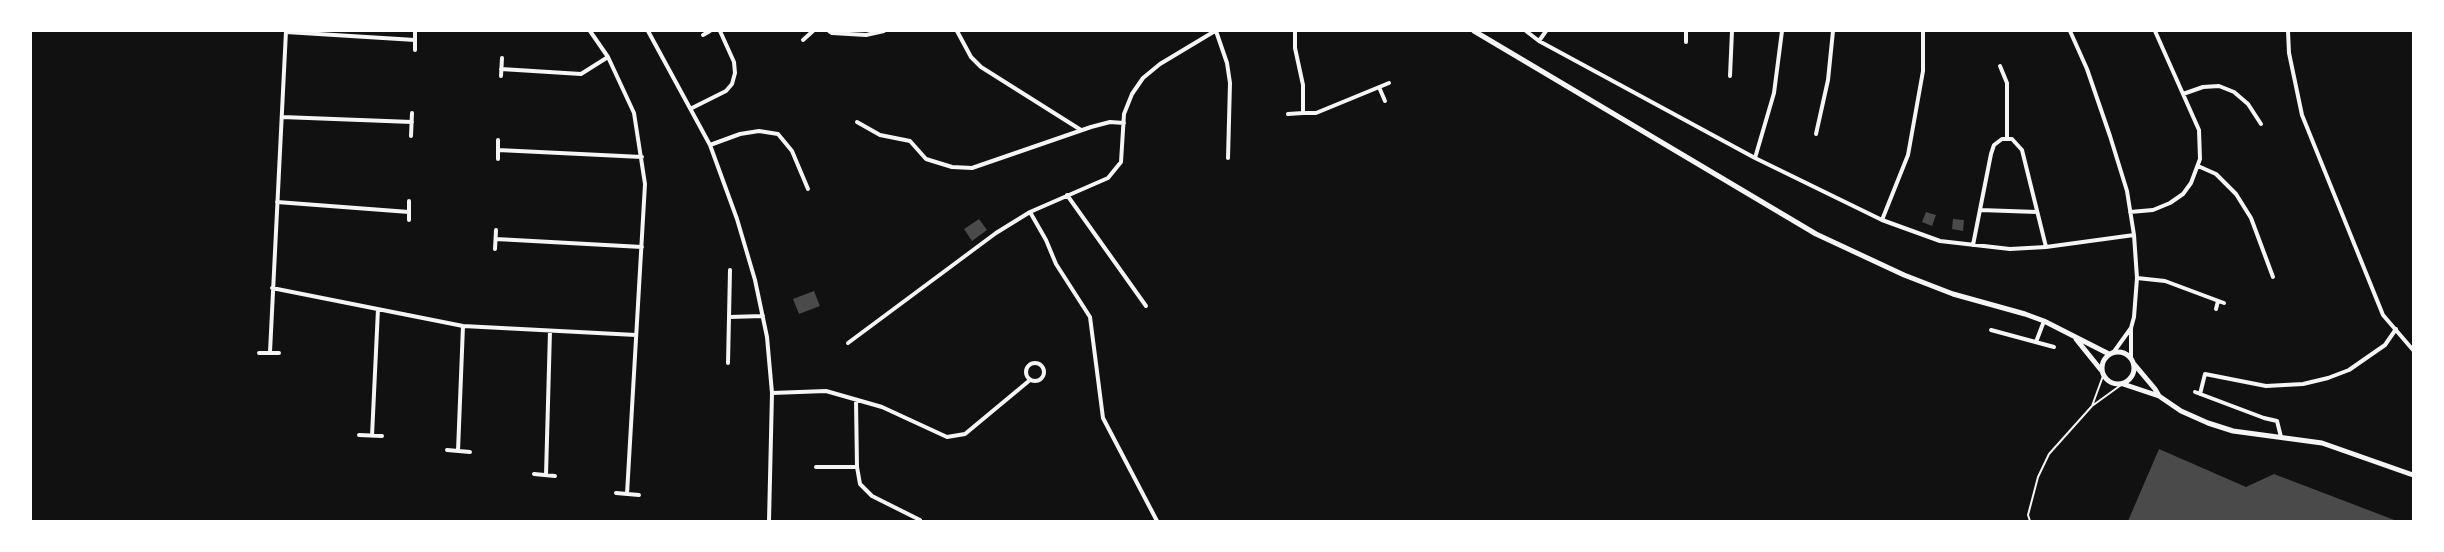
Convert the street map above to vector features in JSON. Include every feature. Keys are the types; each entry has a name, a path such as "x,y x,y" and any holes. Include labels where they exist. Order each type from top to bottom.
{"street":[{"path":"415,50 416,31"},
{"path":"590,31 608,57 634,113 645,184 627,494"},
{"path":"648,31 692,108 710,145 737,219 755,280 767,337 772,394 769,521"},
{"path":"704,35 710,31"},
{"path":"692,108 726,91 732,84 735,74 734,62 720,31"},
{"path":"803,40 813,31"},
{"path":"830,31 832,33 866,35 884,31"},
{"path":"957,31 970,57 981,67 1080,130"},
{"path":"848,343 996,233 1030,212 1108,178 1121,162 1126,108 1143,78 1160,64 1216,31 1227,63 1230,83 1228,158"},
{"path":"1295,31 1295,48 1303,85 1303,113"},
{"path":"1474,31 1816,234 1904,275 1953,294 2025,314 2044,321 2075,339 2111,353 2123,353 2132,361 2159,396"},
{"path":"1526,31 1538,41 1755,158 1882,220 1940,241 2010,249 2046,247 2134,235"},
{"path":"1538,41 1546,31"},
{"path":"1686,31 1686,42"},
{"path":"1730,76 1732,31"},
{"path":"1755,158 1774,93 1782,31"},
{"path":"1816,134 1828,80 1833,31"},
{"path":"1882,220 1908,155 1923,71 1923,31"},
{"path":"2070,31 2087,69 2127,190 2134,235 2137,278 2131,328 2131,378 2122,384"},
{"path":"2130,212 2153,210 2170,203 2183,194 2191,183 2198,166 2199,130 2155,31"},
{"path":"2288,31 2290,53 2302,115 2374,296 2383,315 2413,350"},
{"path":"270,352 286,32 415,40"},
{"path":"501,68 582,74 608,57"},
{"path":"501,76 502,58"},
{"path":"2000,66 2007,83 2007,139"},
{"path":"1288,114 1316,113 1388,83"},
{"path":"2183,94 2203,86 2219,86 2234,92 2248,104 2261,124"},
{"path":"1379,87 1385,101"},
{"path":"411,136 412,113"},
{"path":"282,117 412,122"},
{"path":"857,122 880,135 910,141 926,159 952,167 972,168 1080,130 1110,122 1124,123"},
{"path":"710,145 740,134 759,131 778,134 792,151 808,189"},
{"path":"1973,245 1994,145 2002,139 2012,139 2022,150 2046,247"},
{"path":"498,140 498,159"},
{"path":"498,150 642,157"},
{"path":"2198,166 2216,174 2236,194 2252,218 2274,277"},
{"path":"1068,195 1146,306"},
{"path":"409,201 409,220"},
{"path":"277,202 409,212"},
{"path":"1980,210 2037,212"},
{"path":"1030,212 1046,240 1056,264 1090,317 1103,418 1157,521"},
{"path":"495,249 496,230"},
{"path":"496,239 642,247"},
{"path":"728,363 730,270"},
{"path":"2137,278 2165,282 2224,303"},
{"path":"272,288 463,326 636,335"},
{"path":"2216,309 2218,301"},
{"path":"372,436 378,309"},
{"path":"729,317 763,316"},
{"path":"2036,342 2044,321"},
{"path":"458,451 463,326"},
{"path":"2101,370 2102,362 2131,328"},
{"path":"2200,394 2205,374 2266,386 2304,384 2328,378 2349,370 2385,344 2396,329"},
{"path":"1992,330 2054,347"},
{"path":"546,475 550,331"},
{"path":"2075,339 2110,383 2122,384 2159,396 2181,411 2208,423 2233,431 2322,443 2413,475"},
{"path":"259,353 279,353"},
{"path":"772,394 826,391 882,408 947,437 965,434 1030,380 1038,381 1043,377 1044,370 1040,365 1031,364 1026,368 1026,375 1030,380"},
{"path":"2195,392 2264,418 2278,421 2281,437"},
{"path":"856,400 857,466 860,484 872,496 920,520"},
{"path":"359,435 382,436"},
{"path":"447,450 470,452"},
{"path":"816,467 857,466"},
{"path":"534,474 555,476"},
{"path":"616,493 639,495"}],"lane":[{"path":"2092,406 2103,376"},
{"path":"2030,521 2028,516 2038,477 2049,454 2092,406 2122,384"}],"building":[{"path":"1926,212 1936,215 1932,226 1922,222"},
{"path":"979,219 987,230 972,241 964,229"},
{"path":"1953,219 1964,220 1963,231 1952,229"},
{"path":"814,291 820,306 799,314 793,299"},
{"path":"2159,449 2246,487 2274,474 2397,521 2128,521"}]}
